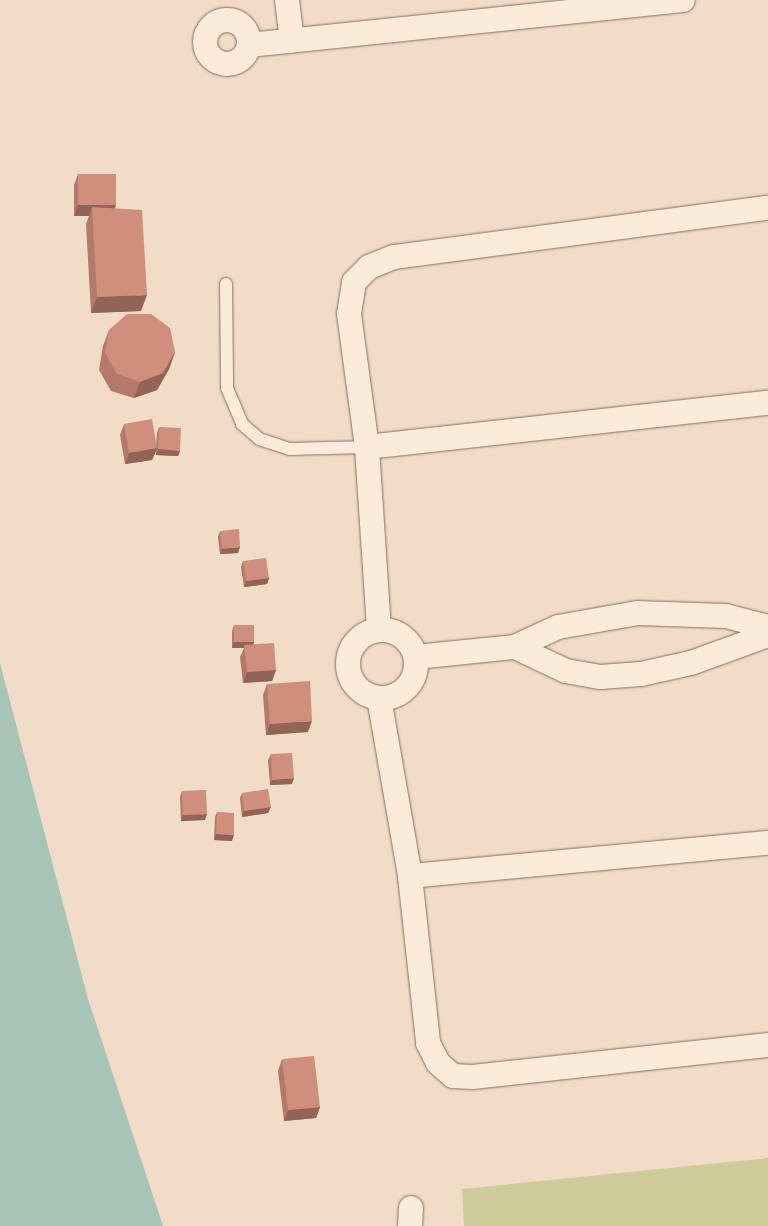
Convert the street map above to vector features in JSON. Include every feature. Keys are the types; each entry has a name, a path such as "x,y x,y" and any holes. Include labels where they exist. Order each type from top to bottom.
{"street":[{"path":"287,0 292,41"},
{"path":"249,45 238,23 221,10 208,31 205,48 209,56 233,64 249,45 683,0"},
{"path":"379,629 367,447 349,314 354,282 369,267 394,257 768,208"},
{"path":"367,447 768,403"},
{"path":"416,657 515,647 558,627 637,613 726,616 768,627"},
{"path":"379,629 403,636 416,657 416,670 403,691 379,698 356,686 348,663 357,640 379,629"},
{"path":"515,647 566,671 608,676 691,663 768,635"},
{"path":"379,698 410,876 428,1043 438,1063 453,1076 768,1045"},
{"path":"410,876 768,843"}],"lane":[{"path":"226,284 227,388 242,424 259,439 289,448 367,447"}],"shaded area":[{"path":"0,663 88,999 163,1226 0,1226"},
{"path":"768,1158 768,1226 464,1226 462,1189"}],"building":[{"path":"78,174 116,174 116,205 78,205"},
{"path":"92,207 142,210 147,295 97,297"},
{"path":"127,314 151,314 170,328 175,352 163,373 140,382 117,374 105,353 109,330"},
{"path":"152,419 157,448 129,453 124,424"},
{"path":"159,427 181,428 180,451 158,449"},
{"path":"239,529 240,547 222,549 220,531"},
{"path":"266,558 269,578 246,581 243,561"},
{"path":"234,625 254,625 254,642 234,642"},
{"path":"274,643 276,670 247,672 244,645"},
{"path":"310,681 312,721 270,724 267,684"},
{"path":"292,753 294,778 272,780 271,754"},
{"path":"268,789 271,807 244,811 242,793"},
{"path":"206,790 207,814 183,815 182,791"},
{"path":"217,812 234,813 234,835 216,834"},
{"path":"314,1056 320,1107 288,1110 282,1059"}]}
